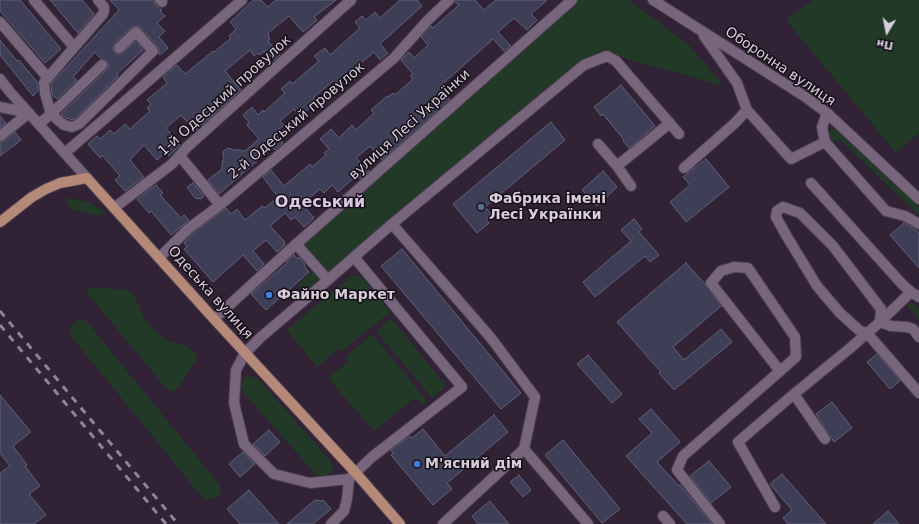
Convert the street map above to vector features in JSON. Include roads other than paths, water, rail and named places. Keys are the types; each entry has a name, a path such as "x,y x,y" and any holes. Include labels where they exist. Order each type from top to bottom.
{"main road":[{"name":"Одеська вулиця","path":"87,178 293,406 352,476 400,524"},
{"path":"0,222 32,197 46,189 60,183 87,178"}],"street":[{"path":"34,0 74,47"},
{"path":"98,0 104,7 103,14 45,81 44,87 51,114 64,125 72,127 79,124 153,51 136,32 119,48"},
{"path":"65,153 242,0"},
{"name":"1-й Одеський провулок","path":"114,208 167,168 187,147 351,0"},
{"name":"2-й Одеський провулок","path":"158,258 188,229 220,205 394,58 428,20 449,0"},
{"name":"вулиця Лесі Українки","path":"214,319 296,244 572,0"},
{"name":"Оборонна вулиця","path":"652,0 804,96 827,114 919,199"},
{"path":"0,22 48,78"},
{"path":"700,31 737,83 747,110 791,159 825,142"},
{"path":"354,257 462,387 372,457 352,476 310,483 274,474 244,444 234,403 236,370 245,353 277,323 392,224 584,65 607,56 616,61 679,134"},
{"path":"39,124 102,65"},
{"name":"Одеська вулиця","path":"0,79 87,178"},
{"path":"0,107 29,113"},
{"path":"684,168 735,123 747,110"},
{"path":"0,136 29,113"},
{"path":"827,114 822,127 825,142 886,211 905,216 919,224"},
{"path":"617,166 670,122"},
{"path":"598,144 617,166 631,186"},
{"path":"180,156 220,205"},
{"path":"775,507 738,442 880,322 915,295 902,284 811,183"},
{"path":"880,322 881,309 833,246 800,213 783,208 777,210 776,216 782,229 817,286 840,313 860,331 867,333 919,394"},
{"path":"392,224 492,338 535,398 524,449 443,524"},
{"path":"296,244 328,280"},
{"path":"720,524 677,470 683,456 796,357 795,338 748,268 734,267 721,271 711,283 780,371"},
{"path":"880,322 891,326 913,329 919,337"},
{"path":"794,394 825,439"},
{"path":"524,449 588,524"},
{"path":"331,524 344,511 352,476"}],"railway":[{"path":"0,311 178,524"},
{"path":"0,325 166,524"}],"place":[{"name":"Фабрика імені Лесі Українки","path":"481,207"},
{"name":"Файно Маркет","path":"269,295"},
{"name":"М'ясний дім","path":"417,464"}],"district":[{"name":"Одеський","path":"320,203"}]}
